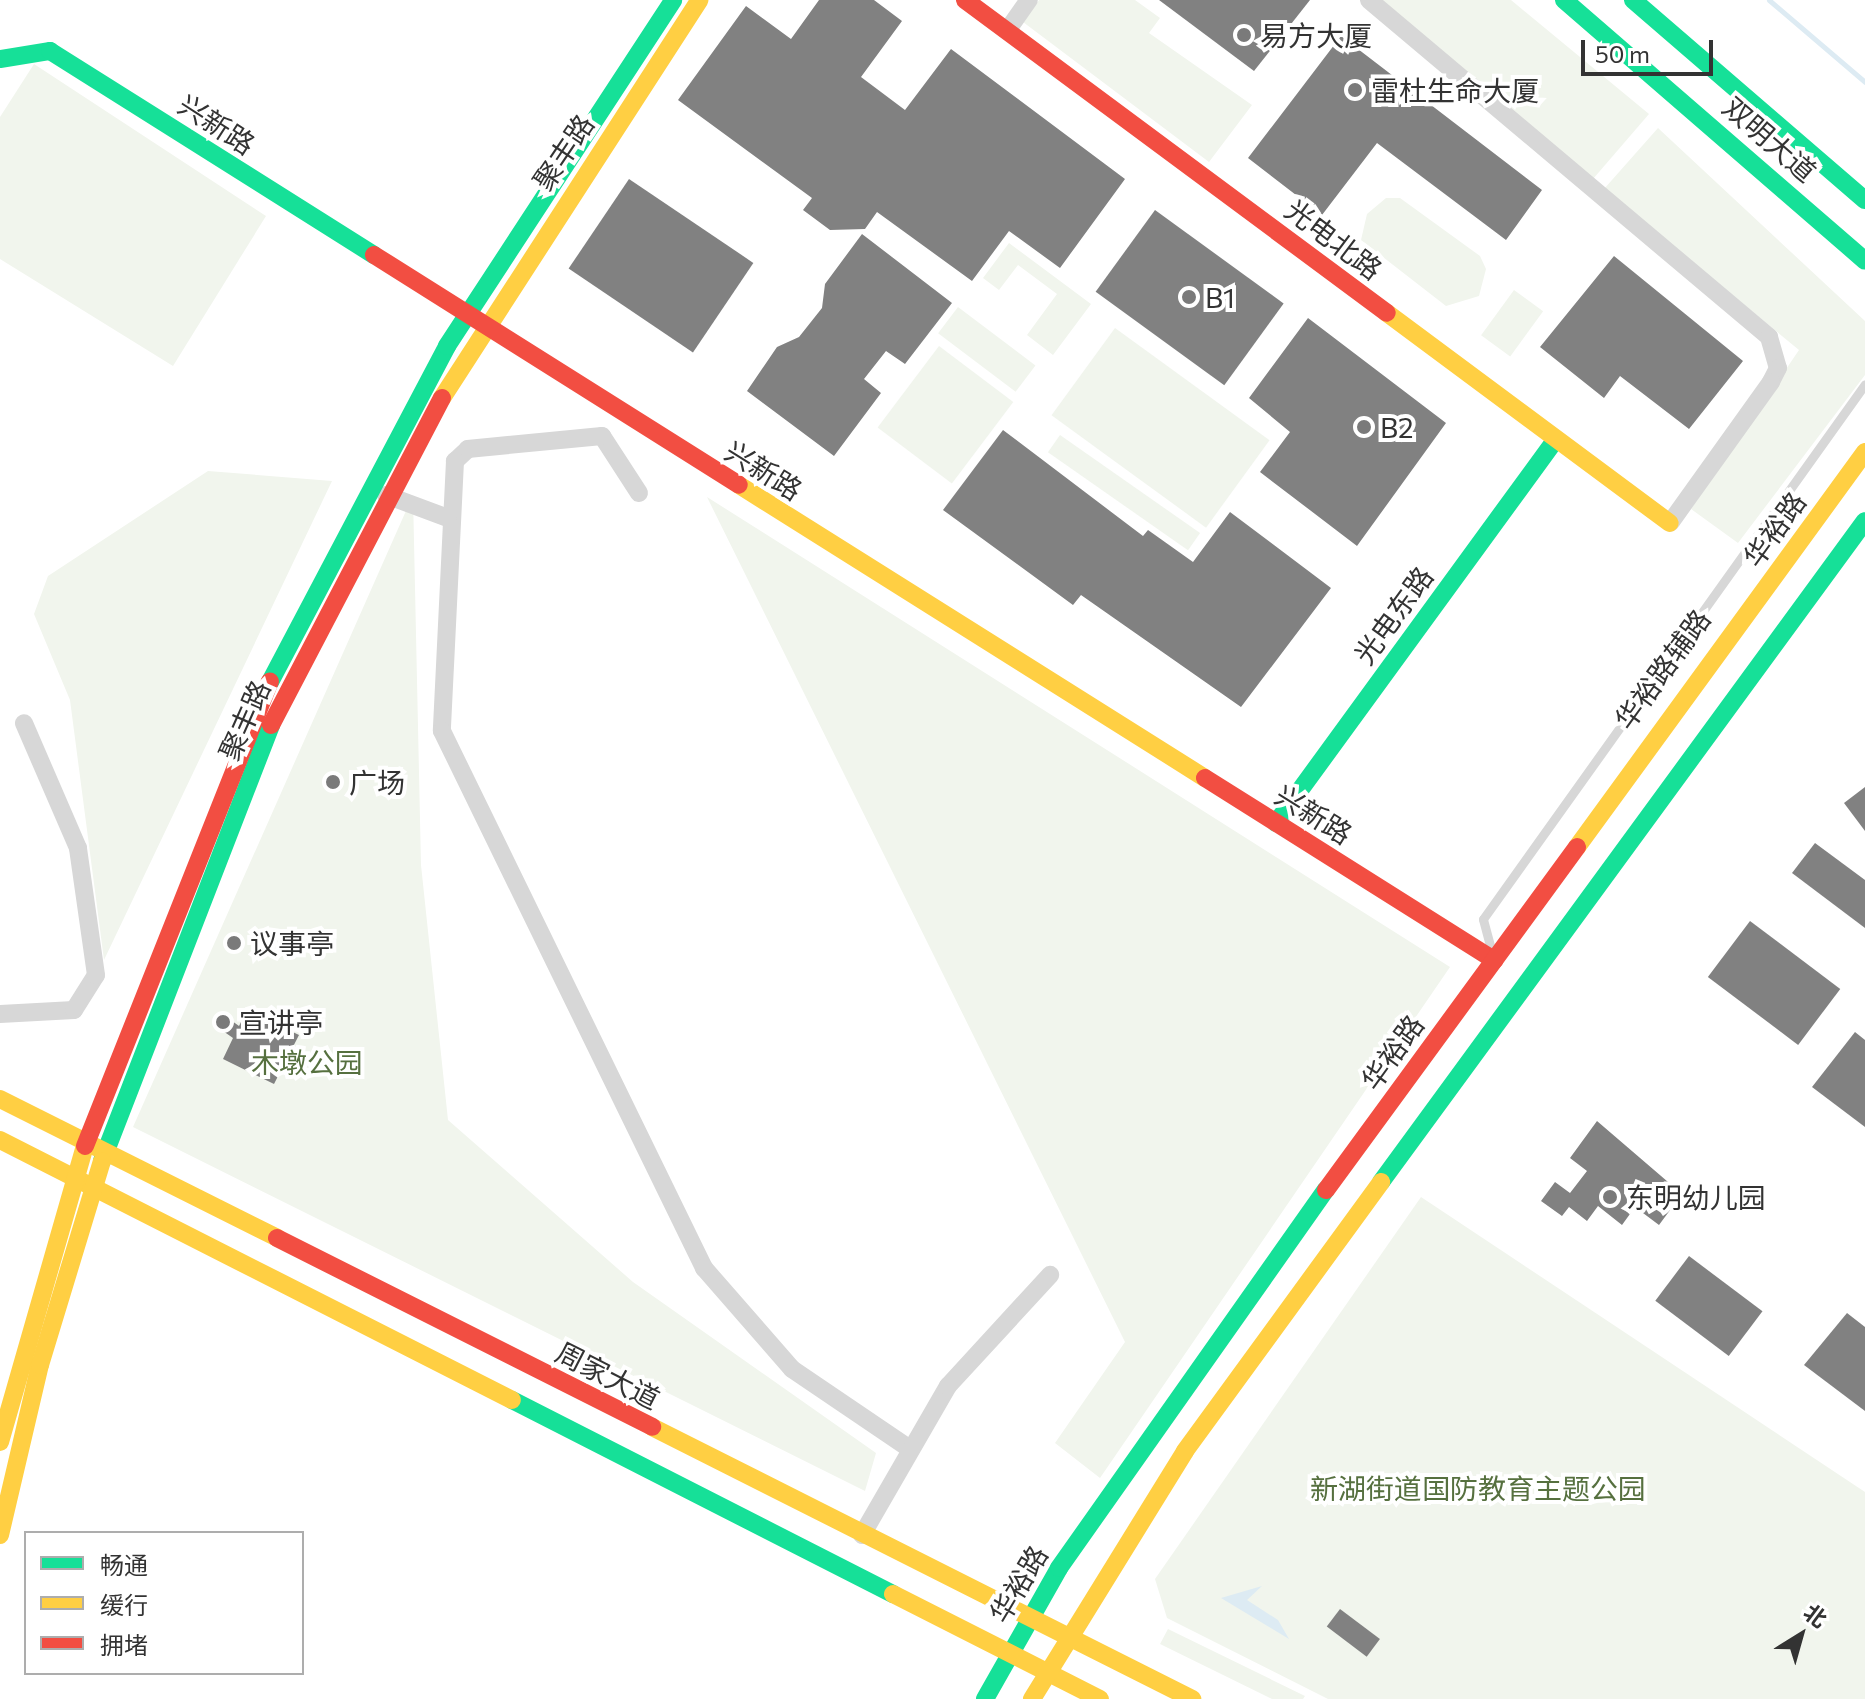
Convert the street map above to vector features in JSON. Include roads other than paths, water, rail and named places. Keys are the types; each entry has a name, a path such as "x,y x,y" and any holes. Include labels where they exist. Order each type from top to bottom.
{"street":[{"name":"聚丰路","path":"0,1442 84,1142 184,871 254,712 382,458 465,316 673,0"},
{"name":"聚丰路","path":"0,1535 104,1152 204,879 272,722 386,495 482,327 699,0"},
{"name":"光电北路","path":"965,0 1670,523 1771,382 1778,368 1769,337 1369,0"},
{"path":"1007,31 1029,0"},
{"name":"双明大道","path":"1564,0 1865,261"},
{"name":"双明大道","path":"1633,0 1865,200"},
{"name":"兴新路","path":"0,59 50,51 482,327 1494,960"},
{"path":"1837,175 1865,189"},
{"path":"639,493 602,436 468,449 450,475 442,731 679,1229 735,1308 792,1369 907,1447"},
{"name":"光电东路","path":"1276,823 1556,439"},
{"name":"华裕路","path":"985,1699 1030,1617 1188,1379 1865,452"},
{"path":"386,495 448,518"},
{"path":"1032,1699 1067,1636 1247,1363 1865,521"},
{"path":"0,1014 74,1010 96,975 78,848 24,723"},
{"name":"周家大道","path":"0,1099 1192,1699"},
{"path":"0,1140 1100,1699"},
{"path":"862,1535 907,1447 948,1386 1050,1275"}],"lane":[{"name":"华裕路辅路","path":"1494,960 1483,919 1865,384"}],"waterway":[{"path":"1769,0 1865,82"}],"place":[{"name":"易方大厦","path":"1244,35"},
{"name":"雷杜生命大厦","path":"1355,90"},
{"name":"B1","path":"1189,297"},
{"name":"B2","path":"1364,427"},
{"name":"广场","path":"333,782"},
{"name":"议事亭","path":"234,943"},
{"name":"宣讲亭","path":"223,1022"},
{"name":"东明幼儿园","path":"1610,1197"}],"park label":[{"name":"木墩公园","path":"307,1062"},
{"name":"新湖街道国防教育主题公园","path":"1478,1488"}]}
